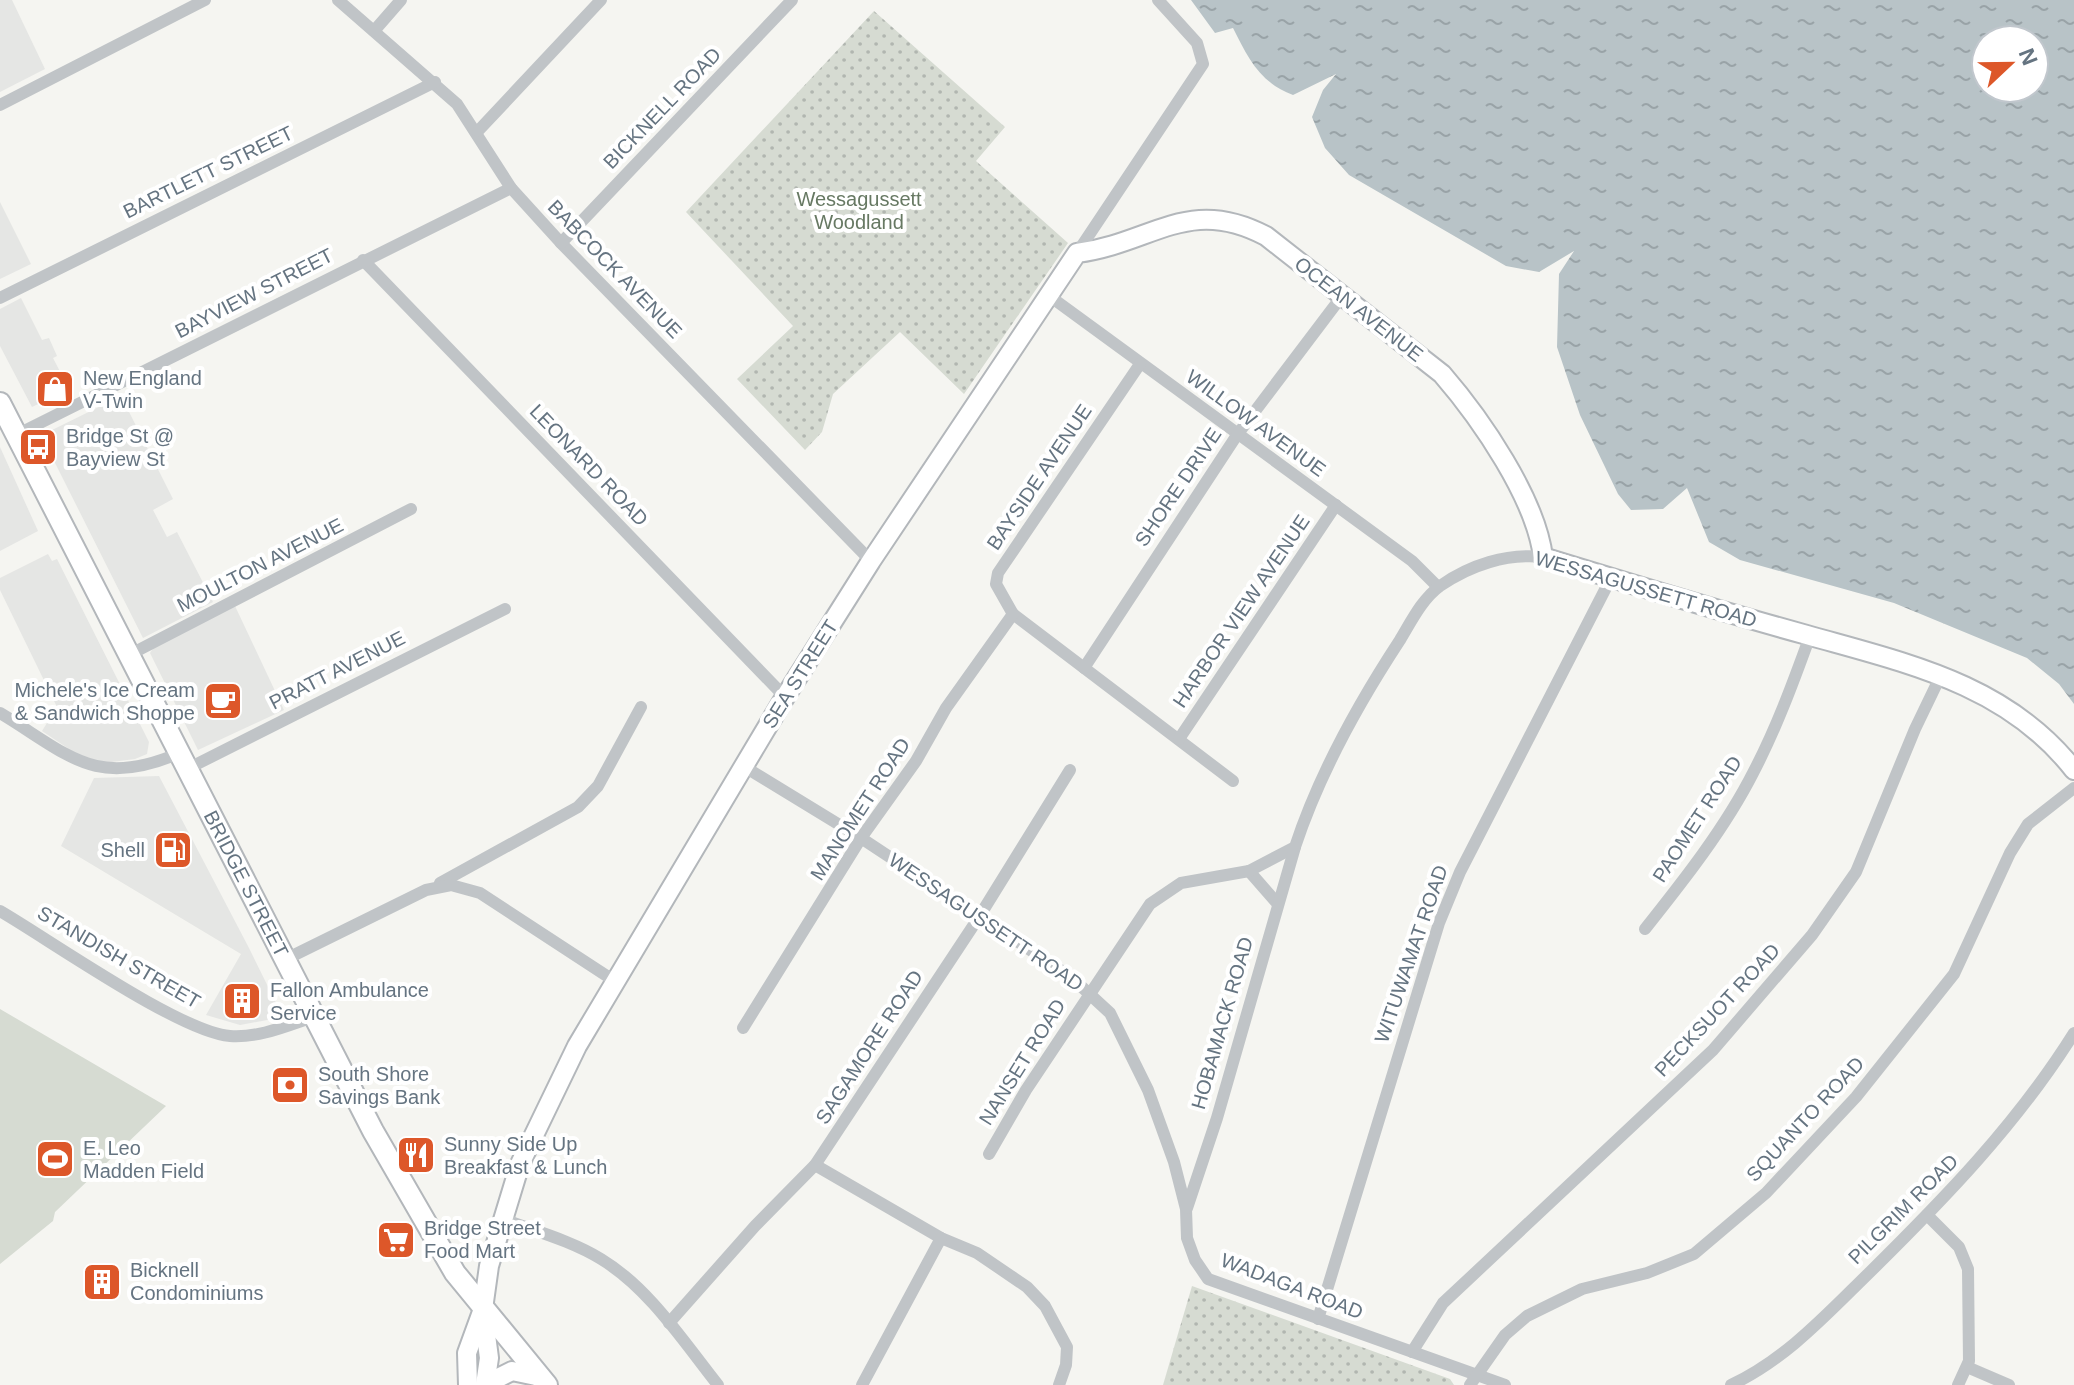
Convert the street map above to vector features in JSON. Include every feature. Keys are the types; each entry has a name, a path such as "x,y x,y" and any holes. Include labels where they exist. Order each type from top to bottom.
{"main road":[{"name":"BRIDGE STREET","path":"0,403 373,1131 455,1273 544,1381"}],"street":[{"path":"0,105 205,0"},
{"name":"BABCOCK AVENUE","path":"338,0 435,82 478,131 511,188 561,243 871,561"},
{"path":"374,31 401,0"},
{"path":"478,131 601,0"},
{"name":"BICKNELL ROAD","path":"561,243 792,0"},
{"name":"SEA STREET","path":"480,1385 467,1353 483,1309 489,1266 526,1146 613,980 871,561 1203,64 1201,51 1158,0"},
{"name":"BARTLETT STREET","path":"0,298 435,82"},
{"name":"BAYVIEW STREET","path":"16,435 511,188"},
{"name":"OCEAN AVENUE","path":"1077,253 1111,247 1181,221 1224,218 1266,236 1442,374 1461,396 1532,509 1540,533 1543,557"},
{"name":"LEONARD ROAD","path":"363,260 785,697"},
{"name":"WILLOW AVENUE","path":"1048,295 1412,561 1438,587"},
{"name":"SHORE DRIVE","path":"1084,668 1237,435 1342,296"},
{"name":"BAYSIDE AVENUE","path":"1013,614 999,594 998,573 1140,364"},
{"name":"HARBOR VIEW AVENUE","path":"1179,739 1336,505"},
{"name":"MOULTON AVENUE","path":"127,656 411,509"},
{"name":"WESSAGUSSETT ROAD","path":"743,766 861,838 1090,992 1140,916 1163,893 1198,879 1249,871 1295,847 1309,804 1378,674 1423,603 1438,587 1501,558 1543,557 1896,659 1941,675 1977,689 2013,711 2074,770"},
{"name":"WITUWAMAT ROAD","path":"1318,1319 1439,923 1460,872 1611,578"},
{"name":"PRATT AVENUE","path":"0,713 98,769 131,769 182,761 505,609"},
{"path":"1013,614 1233,781"},
{"name":"MANOMET ROAD","path":"743,1028 861,838 916,761 946,708 1013,614"},
{"name":"PAOMET ROAD","path":"1645,929 1713,839 1753,774 1789,694 1810,636"},
{"name":"PECKSUOT ROAD","path":"1412,1352 1443,1303 1713,1050 1812,935 1856,872 1915,729 1941,675"},
{"path":"284,960 434,887 578,807 598,786 641,707"},
{"name":"SAGAMORE ROAD","path":"669,1323 815,1165 979,917 1070,770"},
{"name":"SQUANTO ROAD","path":"1472,1380 1505,1335 1527,1316 1582,1289 1647,1273 1694,1254 1766,1193 1856,1097 1954,974 2010,853 2028,824 2074,788"},
{"name":"HOBAMACK ROAD","path":"1186,1209 1217,1118 1295,847"},
{"path":"1249,871 1277,903"},
{"path":"434,887 465,886 480,893 613,980"},
{"name":"STANDISH STREET","path":"0,911 158,1006 216,1034 249,1036 313,1017"},
{"name":"WADAGA ROAD","path":"1090,992 1110,1013 1131,1050 1174,1162 1186,1209 1187,1238 1195,1260 1208,1279 1412,1352 1472,1380"},
{"name":"NANSET ROAD","path":"989,1154 1090,992"},
{"name":"PILGRIM ROAD","path":"1731,1385 1804,1336 1927,1215 2008,1126 2074,1033"},
{"path":"815,1165 941,1238 977,1253 1027,1287 1045,1306 1067,1347 1066,1365 1059,1385"},
{"path":"1927,1215 1959,1247 1966,1261 1967,1367 1958,1385"},
{"path":"503,1219 596,1256 616,1268 669,1323 718,1385"},
{"path":"862,1385 941,1238"},
{"path":"1967,1367 2009,1385"},
{"path":"480,1385 512,1371 544,1381"},
{"path":"1472,1380 1505,1385"}],"shaded area":[{"path":"0,0 12,0 45,69 0,92"},
{"path":"0,202 31,264 0,279"},
{"path":"21,298 42,340 49,338 57,356 53,358 69,389 32,407 0,346 0,309"},
{"path":"121,396 173,499 153,510 167,537 177,532 213,602 143,638 44,441 48,432"},
{"path":"0,447 38,531 0,551"},
{"path":"48,554 52,561 57,559 149,742 147,754 135,759 104,763 75,753 42,731 57,707 0,590 0,578"},
{"path":"235,606 284,710 198,750 150,653 154,647"},
{"path":"159,776 283,1017 240,1025 206,1015 241,954 61,846 94,778"}],"green space":[{"name":"Wessagussett Woodland","path":"874,11 1005,127 976,161 1068,243 964,394 900,332 833,394 822,432 805,450 737,379 793,326 686,212"},
{"name":"E. Leo Madden Field","path":"0,1009 166,1106 55,1212 53,1221 0,1264"},
{"path":"1192,1286 1450,1379 1454,1385 1163,1385"}],"water":[{"path":"1191,0 2074,0 2074,704 2059,684 2027,658 1894,603 1740,560 1709,542 1687,488 1663,509 1631,510 1618,494 1580,415 1557,347 1559,274 1574,251 1539,272 1506,266 1349,175 1325,148 1312,117 1323,90 1336,74 1293,95 1263,76 1233,28 1215,33"}],"place":[{"name":"New England V-Twin","path":"55,389"},
{"name":"Bridge St @ Bayview St","path":"38,447"},
{"name":"Michele's Ice Cream & Sandwich Shoppe","path":"223,701"},
{"name":"Shell","path":"173,850"},
{"name":"Fallon Ambulance Service","path":"242,1001"},
{"name":"South Shore Savings Bank","path":"290,1085"},
{"name":"Sunny Side Up Breakfast & Lunch","path":"416,1155"},
{"name":"E. Leo Madden Field","path":"55,1159"},
{"name":"Bridge Street Food Mart","path":"396,1240"},
{"name":"Bicknell Condominiums","path":"102,1282"}]}
